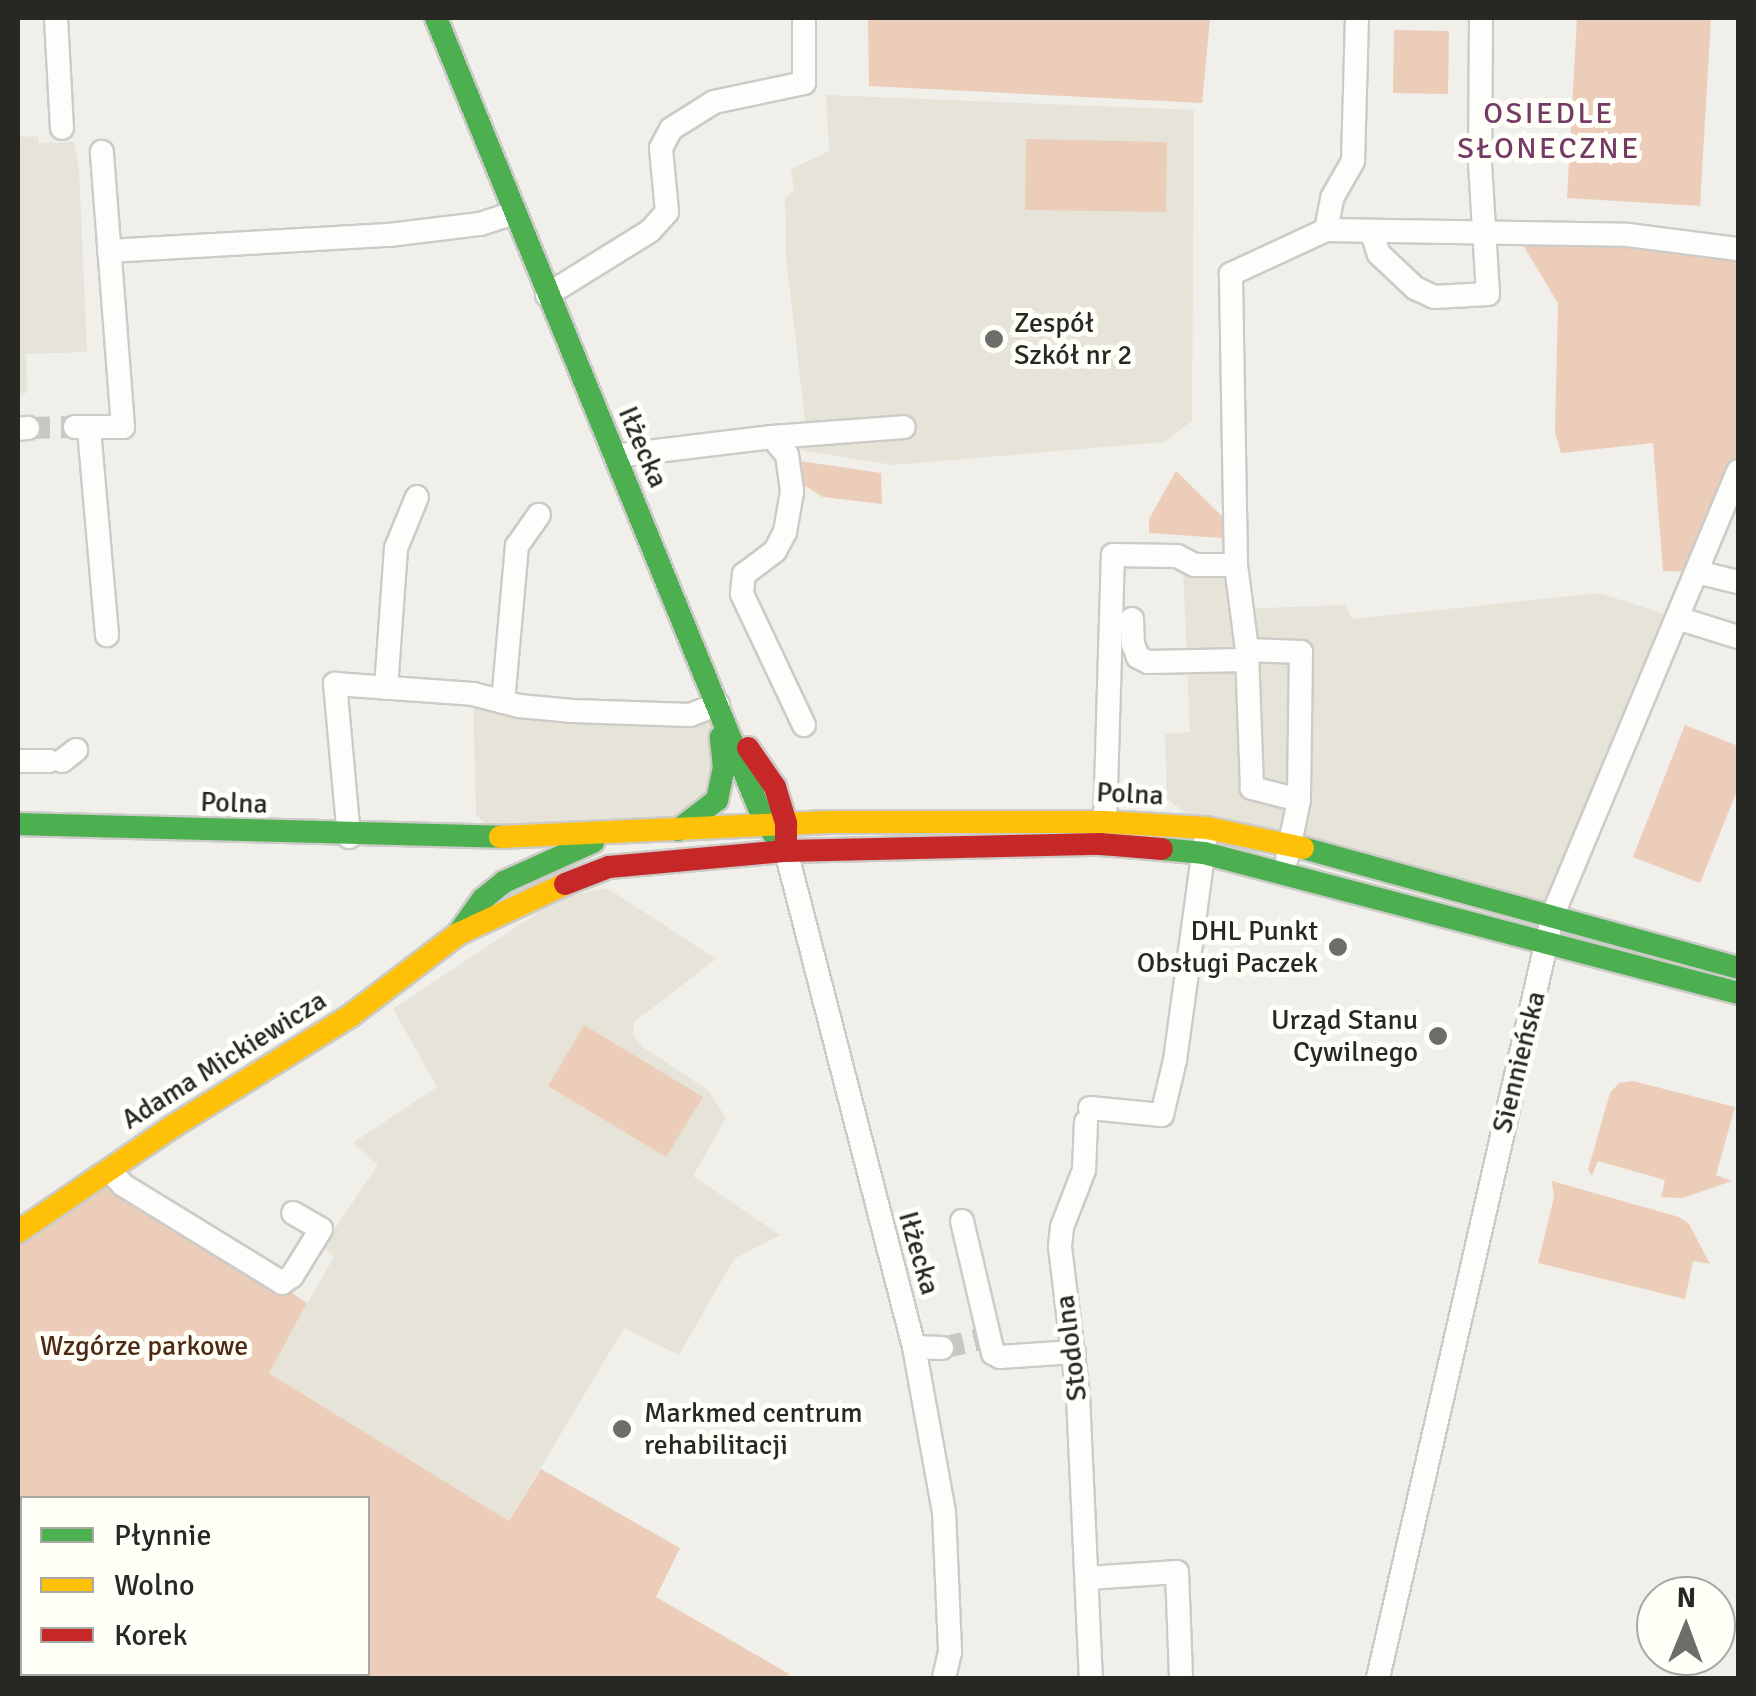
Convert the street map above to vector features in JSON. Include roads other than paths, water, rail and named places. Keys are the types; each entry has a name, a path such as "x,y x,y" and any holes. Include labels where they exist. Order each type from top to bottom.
{"street":[{"path":"56,18 62,128"},
{"name":"Iłżecka","path":"436,18 718,704 786,851 914,1348 944,1512 950,1652 944,1678"},
{"path":"547,295 650,231 667,212 661,148 671,130 714,102 804,83 804,18"},
{"path":"1326,230 1332,198 1354,160 1357,18"},
{"path":"1372,233 1379,254 1414,288 1460,306 1488,294 1481,18"},
{"path":"102,152 123,426 82,428 107,634"},
{"path":"108,252 389,235 480,224 513,213"},
{"path":"1299,800 1252,788 1247,655 1236,565 1231,274 1326,230 1628,235 1738,250"},
{"path":"614,456 772,437 904,427"},
{"path":"772,437 788,455 792,492 785,532 775,551 744,574 742,594 804,725"},
{"name":"Siennieńska","path":"1378,1678 1554,914 1738,471"},
{"path":"386,688 396,548 418,497"},
{"path":"502,702 517,546 539,515"},
{"path":"1105,822 1113,556 1177,556 1195,565 1236,565"},
{"path":"1697,572 1738,582"},
{"path":"1677,618 1738,637"},
{"path":"1132,620 1133,644 1138,657 1148,662 1301,652 1299,800 1285,873"},
{"path":"349,838 335,684 473,694 544,709 690,715 718,704"},
{"name":"Iłżecka","path":"678,830 717,800 723,786 718,704"},
{"path":"18,760 62,757"},
{"name":"Polna","path":"786,851 1034,833 1105,822 1207,828 1290,844 1738,968"},
{"name":"Polna","path":"18,824 349,838 614,836 776,824 1034,833 1204,853 1738,993"},
{"path":"1204,853 1207,828"},
{"name":"Adama Mickiewicza","path":"458,934 484,899 504,882 614,836"},
{"path":"501,837 527,870 530,898"},
{"path":"449,838 482,852 504,882 530,898"},
{"name":"Adama Mickiewicza","path":"18,1232 350,1016 458,934 496,919 530,898 609,867 786,851"},
{"name":"Stodolna","path":"1092,1678 1074,1352 1060,1247 1062,1227 1084,1170 1088,1115 1162,1115 1175,1060 1204,853"},
{"path":"109,1170 123,1184 282,1283 292,1276 321,1229 293,1213"},
{"path":"962,1220 988,1347 1000,1356 1074,1352"},
{"path":"914,1348 942,1348"},
{"path":"1088,1578 1178,1572 1181,1678"}],"tunnel":[{"path":"28,428 75,427"},
{"path":"942,1348 980,1339"}],"place":[{"name":"Zespół Szkół nr 2","path":"994,339"},
{"name":"DHL Punkt Obsługi Paczek","path":"1338,947"},
{"name":"Urząd Stanu Cywilnego","path":"1438,1036"},
{"name":"Markmed centrum rehabilitacji","path":"622,1429"}],"district":[{"name":"OSIEDLE SŁONECZNE","path":"1549,131"}],"park label":[{"name":"Wzgórze parkowe","path":"144,1346"}]}
